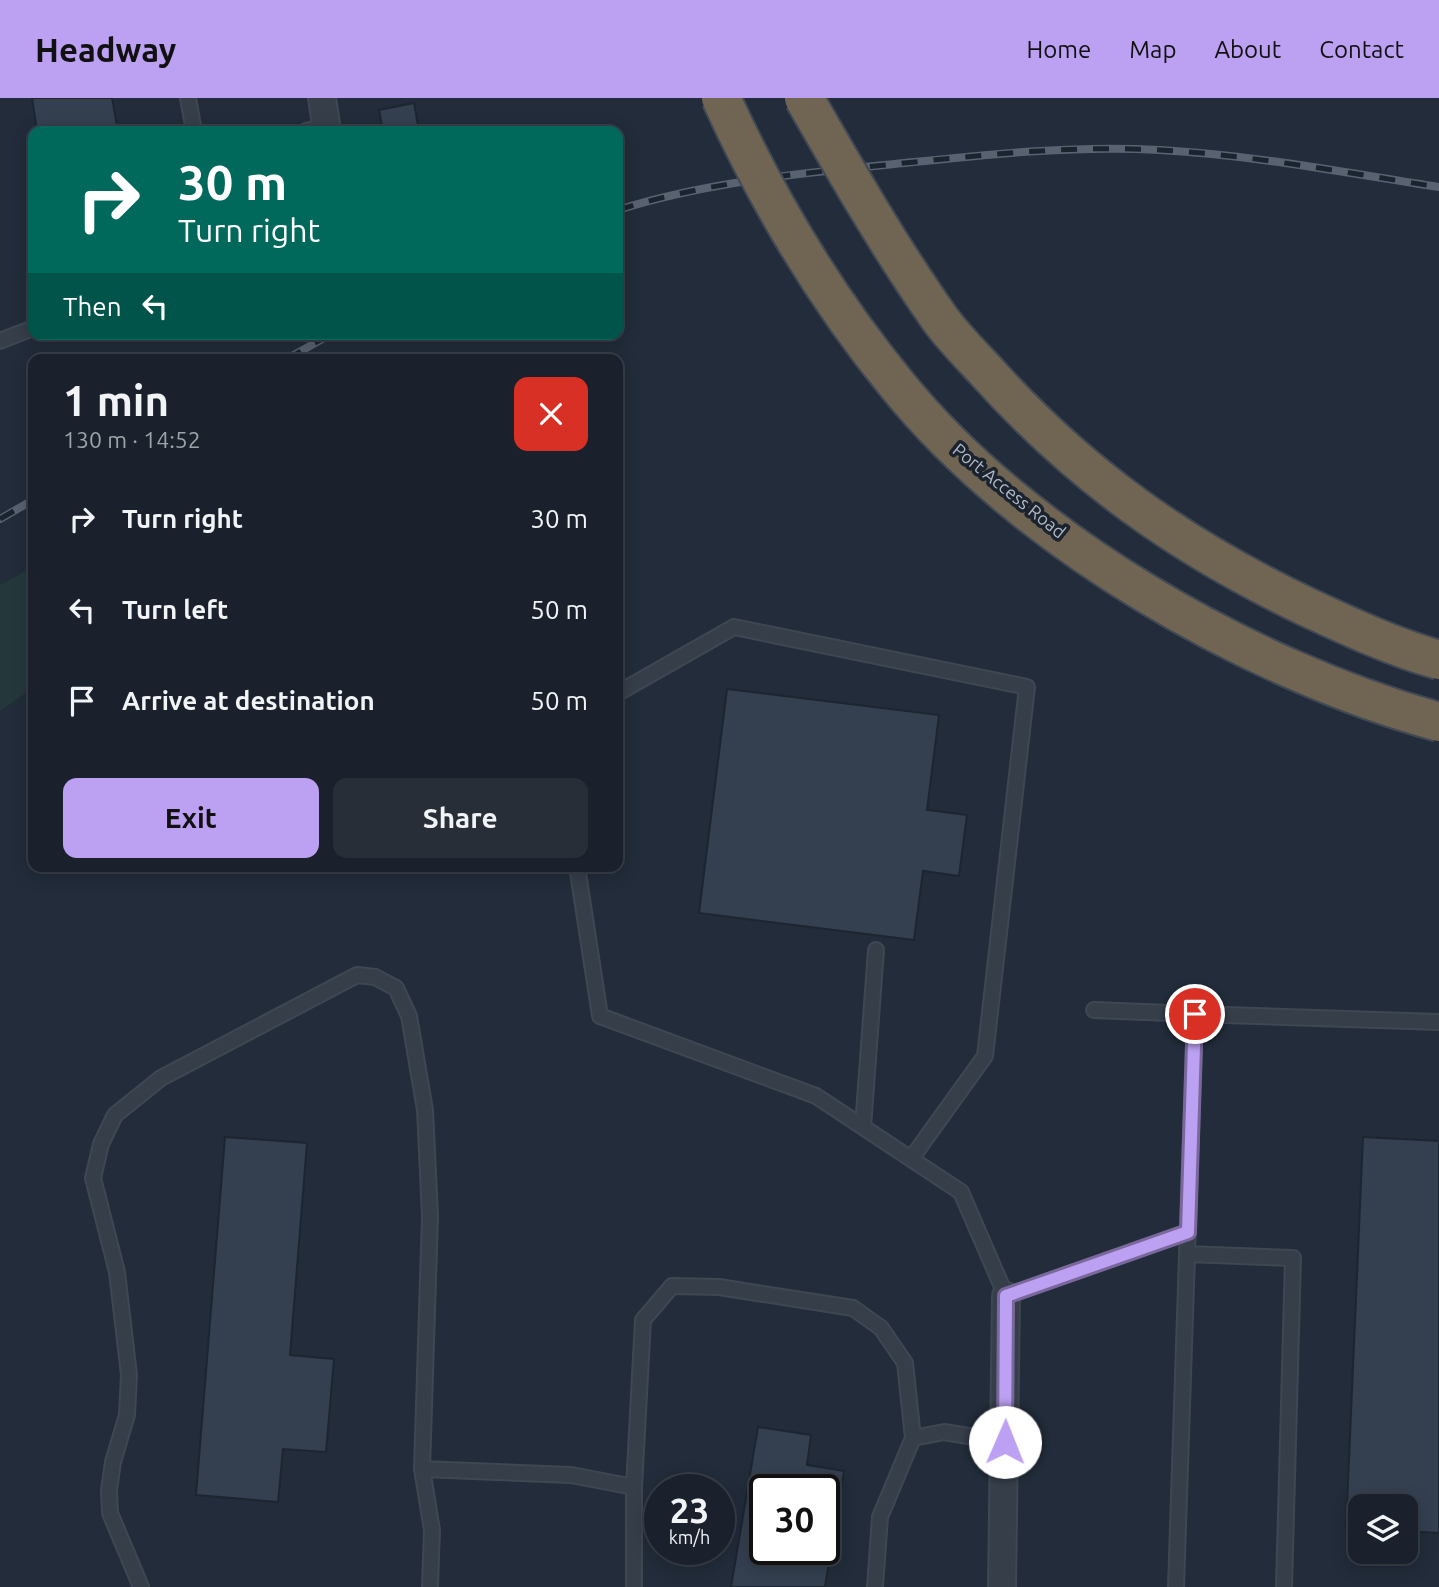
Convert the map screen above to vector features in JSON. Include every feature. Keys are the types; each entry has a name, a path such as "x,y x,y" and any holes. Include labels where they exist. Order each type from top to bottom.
{"highway":[{"name":"Port Access Road","path":"721,98 749,160 848,321 898,387 958,451 1021,505 1108,568 1195,621 1325,685 1439,722"},
{"path":"804,98 873,218 941,321 1015,403 1081,464 1154,523 1239,575 1358,632 1439,660"}],"street":[{"path":"319,126 322,98"},
{"path":"1002,1587 1006,1296"}],"lane":[{"path":"188,98 193,126"},
{"path":"0,341 28,330"},
{"path":"623,690 734,627 1027,687 985,1056 911,1158"},
{"path":"578,872 600,1016 816,1096 961,1192 1006,1296 1188,1232"},
{"path":"863,1127 876,950"},
{"path":"141,1587 110,1513 111,1476 127,1415 129,1375 117,1272 93,1178 101,1144 115,1115 161,1078 357,975 375,977 396,988 409,1016 425,1110 430,1216 422,1469 432,1530 430,1587"},
{"path":"1094,1010 1439,1022"},
{"path":"1176,1587 1195,1014"},
{"path":"1187,1254 1293,1258 1284,1587"},
{"path":"634,1587 634,1487 643,1320 672,1286 719,1287 853,1308 881,1328 905,1363 913,1438 880,1517 875,1587"},
{"path":"913,1438 944,1432 1005,1442"},
{"path":"422,1469 571,1475 634,1487"}],"green space":[{"path":"28,570 28,691 0,711 0,585"}],"building":[{"path":"32,98 112,98 117,126 36,126"},
{"path":"414,103 418,126 382,126 379,110"},
{"path":"727,689 939,715 927,810 967,815 959,876 923,871 914,940 699,913"},
{"path":"225,1137 307,1143 290,1355 334,1359 326,1452 283,1449 278,1502 196,1495"},
{"path":"1363,1137 1439,1141 1439,1533 1418,1532 1418,1494 1348,1494 1346,1528"},
{"path":"758,1427 811,1435 807,1465 844,1471 840,1495 840,1474 750,1474"},
{"path":"749,1480 749,1565 829,1565 825,1587 731,1587"}],"railway":[{"path":"623,209 686,192 790,175 994,154 1093,149 1160,150 1230,156 1439,187"},
{"path":"296,354 320,340"},
{"path":"0,519 28,503"}],"route":[{"path":"1005,1442 1006,1296 1188,1232 1195,1014"}]}
